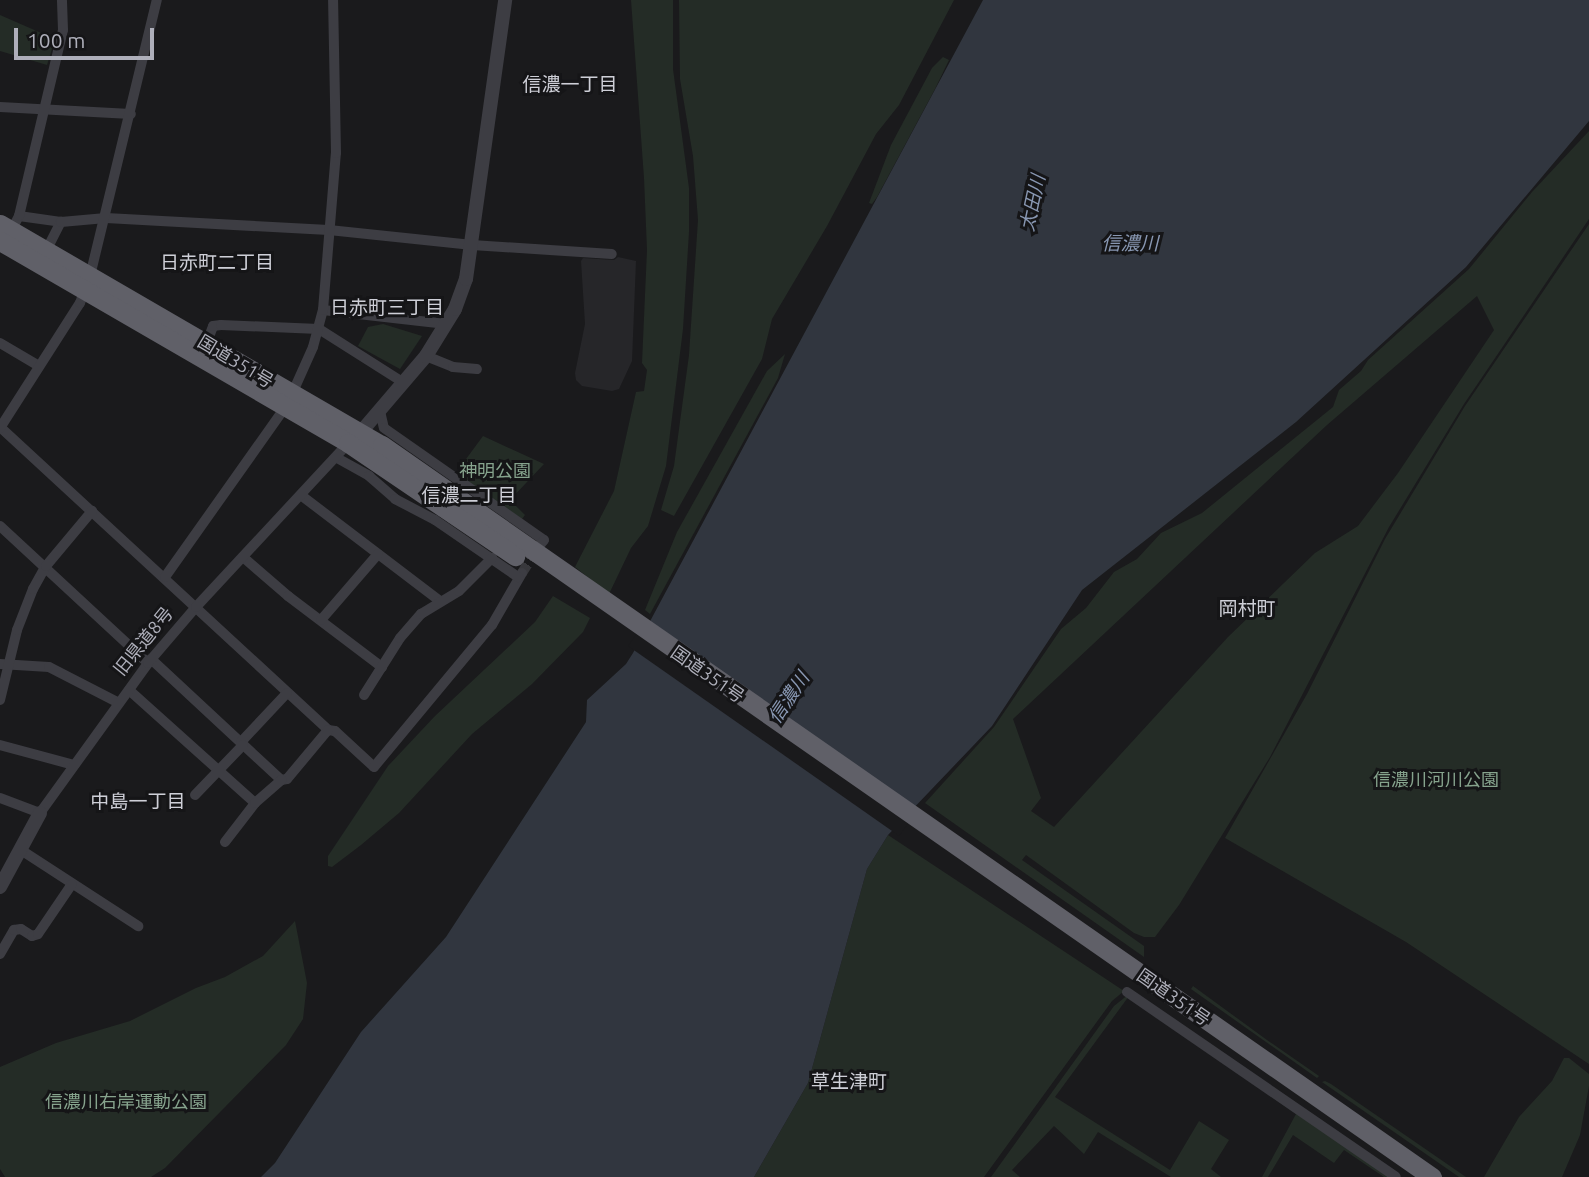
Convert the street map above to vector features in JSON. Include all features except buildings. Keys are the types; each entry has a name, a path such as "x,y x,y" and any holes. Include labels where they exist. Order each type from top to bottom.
{"highway":[{"name":"国道351号","path":"5,234 46,251 87,283 206,342 349,444 569,586 1432,1177"},
{"name":"国道351号","path":"5,234 289,400"},
{"name":"国道351号","path":"569,586 1410,1177"}],"street":[{"path":"62,0 63,30 44,109 5,234 61,222 106,218 329,230 472,245 612,254"},
{"path":"157,0 106,218 80,303 0,427 328,730 335,731 374,767 492,625 520,575 435,520 395,499 369,476 349,444 426,356 446,324 466,279 505,0"},
{"path":"165,578 289,400 319,329 323,310 336,153 332,0"},
{"path":"0,107 131,114"},
{"path":"46,251 61,222"},
{"path":"323,310 446,324"},
{"path":"206,342 213,327 221,325 319,329 404,383"},
{"path":"0,343 38,366"},
{"path":"426,356 453,367 477,369"},
{"path":"380,411 384,428 544,540 540,545"},
{"name":"旧県道8号","path":"0,887 40,813 117,702 149,661 349,444"},
{"path":"302,496 440,601"},
{"path":"0,700 5,664 46,566 92,511"},
{"path":"0,526 281,780"},
{"path":"321,620 378,554"},
{"path":"243,556 382,667"},
{"path":"364,695 421,614 458,590 492,558"},
{"path":"5,664 49,667 117,702"},
{"path":"129,690 255,803"},
{"path":"195,795 287,692"},
{"path":"225,842 255,803 281,780 286,779 328,730"},
{"path":"0,744 74,765"},
{"path":"0,798 40,813"},
{"path":"21,850 138,926"},
{"path":"0,954 14,930 21,929 32,936 38,934 72,884"},
{"path":"1127,992 1396,1177"}],"shaded area":[{"path":"618,257 636,261 632,361 619,389 612,391 582,386 576,380 575,373 585,324 581,261 583,258 614,260"}],"green space":[{"path":"631,0 673,0 673,69 689,188 689,232 683,329 666,466 648,526 631,548 609,594 575,567 614,491 636,392 644,391 647,370 642,363 647,250 644,178"},
{"path":"679,0 954,0 899,105 876,134 827,226 772,319 762,359 674,516 661,510 674,466 689,355 698,220 693,156 680,79"},
{"path":"0,15 55,39 47,65 0,51"},
{"path":"943,57 949,60 935,89 877,197 872,204 869,203 891,145 932,68"},
{"path":"1589,131 1589,219 1464,404 1389,527 1270,757 1179,905 1155,937 1134,933 1026,855 1022,860 1144,946 1144,957 925,803 994,727 1061,629 1086,608 1114,572 1137,559 1161,533 1202,513 1333,407 1339,390 1361,371 1368,360 1469,269 1532,192","holes":["1477,296 1494,330 1398,473 1358,526 1315,553 1228,637 1054,827 1031,811 1041,798 1013,719 1327,425"]},
{"name":"信濃川河川公園","path":"1589,224 1589,1064 1406,942 1225,838 1307,694 1385,539 1465,406"},
{"path":"383,324 422,336 400,369 358,346 368,327"},
{"path":"785,354 778,378 650,614 645,610 677,532 767,371"},
{"name":"神明公園","path":"483,436 544,464 510,500 525,515 522,519 455,474"},
{"path":"553,596 590,618 583,632 532,684 472,734 399,813 332,867 328,866 328,856 388,766 435,716 535,622"},
{"path":"888,835 1124,991 1112,1001 984,1177 754,1177 808,1083 867,869"},
{"name":"信濃川右岸運動公園","path":"295,921 307,983 303,1019 286,1045 165,1168 151,1177 5,1177 0,1169 0,1067 56,1043 130,1021 196,988 225,977 263,956"},
{"path":"1193,986 1319,1076 1317,1078 1191,989"},
{"path":"1129,994 1392,1177 1384,1177 1344,1150 1334,1163 1293,1135 1268,1177 1262,1177 1296,1114 1129,996 1055,1097 1170,1170 1199,1121 1229,1140 1211,1169 1221,1177 1171,1177 1098,1132 1084,1154 1054,1126 1012,1170 1020,1177 991,1177 1114,1006"},
{"path":"1564,1058 1569,1058 1589,1074 1589,1086 1580,1135 1562,1177 1484,1177 1519,1117 1552,1081"},
{"path":"1325,1081 1466,1177 1459,1177 1322,1082"}],"water":[{"name":"信濃川","path":"983,0 1589,0 1589,121 1466,267 1296,422 1082,590 992,726 888,835 867,869 808,1083 754,1177 261,1177 275,1163 361,1032 446,937 586,722 587,700 626,664 633,653"}],"pier":[{"path":"647,619 918,809 899,836 628,646"}],"tunnel":[{"path":"522,573 537,549"}],"district":[{"name":"信濃一丁目","path":"570,85"},
{"name":"日赤町二丁目","path":"217,263"},
{"name":"日赤町三丁目","path":"387,308"},
{"name":"信濃二丁目","path":"469,496"},
{"name":"岡村町","path":"1247,609"},
{"name":"中島一丁目","path":"138,802"},
{"name":"草生津町","path":"849,1082"}],"water label":[{"name":"太田川","path":"1033,203"}]}
